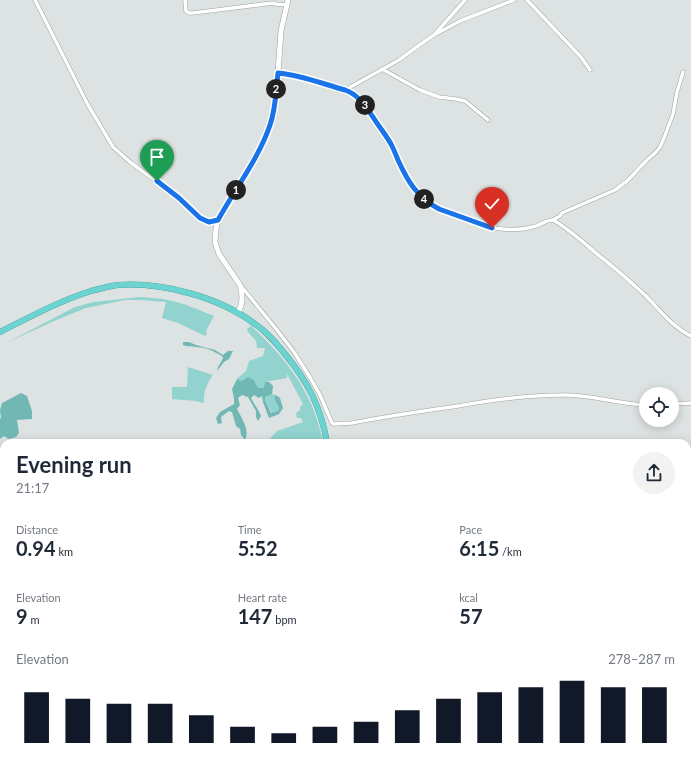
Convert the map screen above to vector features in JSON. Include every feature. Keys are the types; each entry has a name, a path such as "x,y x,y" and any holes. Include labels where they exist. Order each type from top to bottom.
{"highway":[{"path":"0,332 47,308 74,297 94,290 117,285 159,287 188,292 214,302 250,320 262,329 281,348 300,373 315,400 321,415 326,439"}],"main road":[{"path":"238,313 243,299 240,285 221,259 217,250 215,236 218,220 257,155 271,123 274,110 281,31 287,2"}],"street":[{"path":"35,0 88,105 113,147 130,162 179,198 200,218 209,222 218,220"},
{"path":"185,0 186,11 189,13 272,1 276,4 287,2"},
{"path":"434,35 466,0"},
{"path":"345,90 404,56 434,35 460,21 514,0"},
{"path":"527,0 581,58 590,70"},
{"path":"382,69 420,90 438,97 465,101 488,120"},
{"path":"278,73 301,76 345,90 353,94 364,103 392,146 410,182 419,194 431,204 446,212 492,228 515,229 537,226 553,220 562,213 607,194 624,183 659,150 673,114 683,72"},
{"path":"553,220 585,243 630,280 667,319 679,329 691,336"},
{"path":"240,285 294,352 320,395 332,423 334,424 352,423 510,398 547,395 580,396 639,404"},
{"path":"679,404 691,403"}],"shaded area":[{"path":"139,297 174,301 214,316 205,336 178,323 162,318 166,302 125,300 86,308 6,343 75,307 94,302"},
{"path":"251,326 264,338 297,378 313,409 322,439 270,439 277,431 303,422 301,418 297,418 296,413 300,410 300,407 303,404 287,374 287,378 265,382 265,388 258,388 254,380 242,381 237,379 246,371 249,361 263,356 265,348 257,348 256,341 247,329"},
{"path":"183,342 189,342 215,350 223,355 228,351 233,351 229,359 224,362 217,371 223,357 207,349 185,346 183,345"},
{"path":"188,367 213,375 206,388 204,403 172,399 172,387 187,387"},
{"path":"248,377 254,380 258,388 264,388 265,382 269,382 273,386 272,394 265,397 265,400 271,413 278,411 279,407 274,398 276,395 280,398 283,408 279,414 269,418 262,396 259,398 254,395 251,398 261,416 258,421 256,411 248,397 242,395 238,398 240,405 237,409 247,432 245,439 241,435 240,429 236,426 232,412 229,411 221,417 222,423 218,424 216,418 220,412 234,404 232,389 237,379 242,381"},
{"path":"21,393 27,396 32,411 32,419 17,420 19,433 16,437 9,439 4,436 0,439 0,410 2,403"},
{"path":"272,394 276,395 274,398 280,407 278,411 272,413 265,400 265,397"}],"route":[{"path":"157,181 179,198 200,218 209,222 215,222 218,220 257,155 267,134 274,110 278,73 289,74 301,76 345,90 356,96 364,103 382,130 392,146 407,177 419,194 439,209 492,228"}]}
